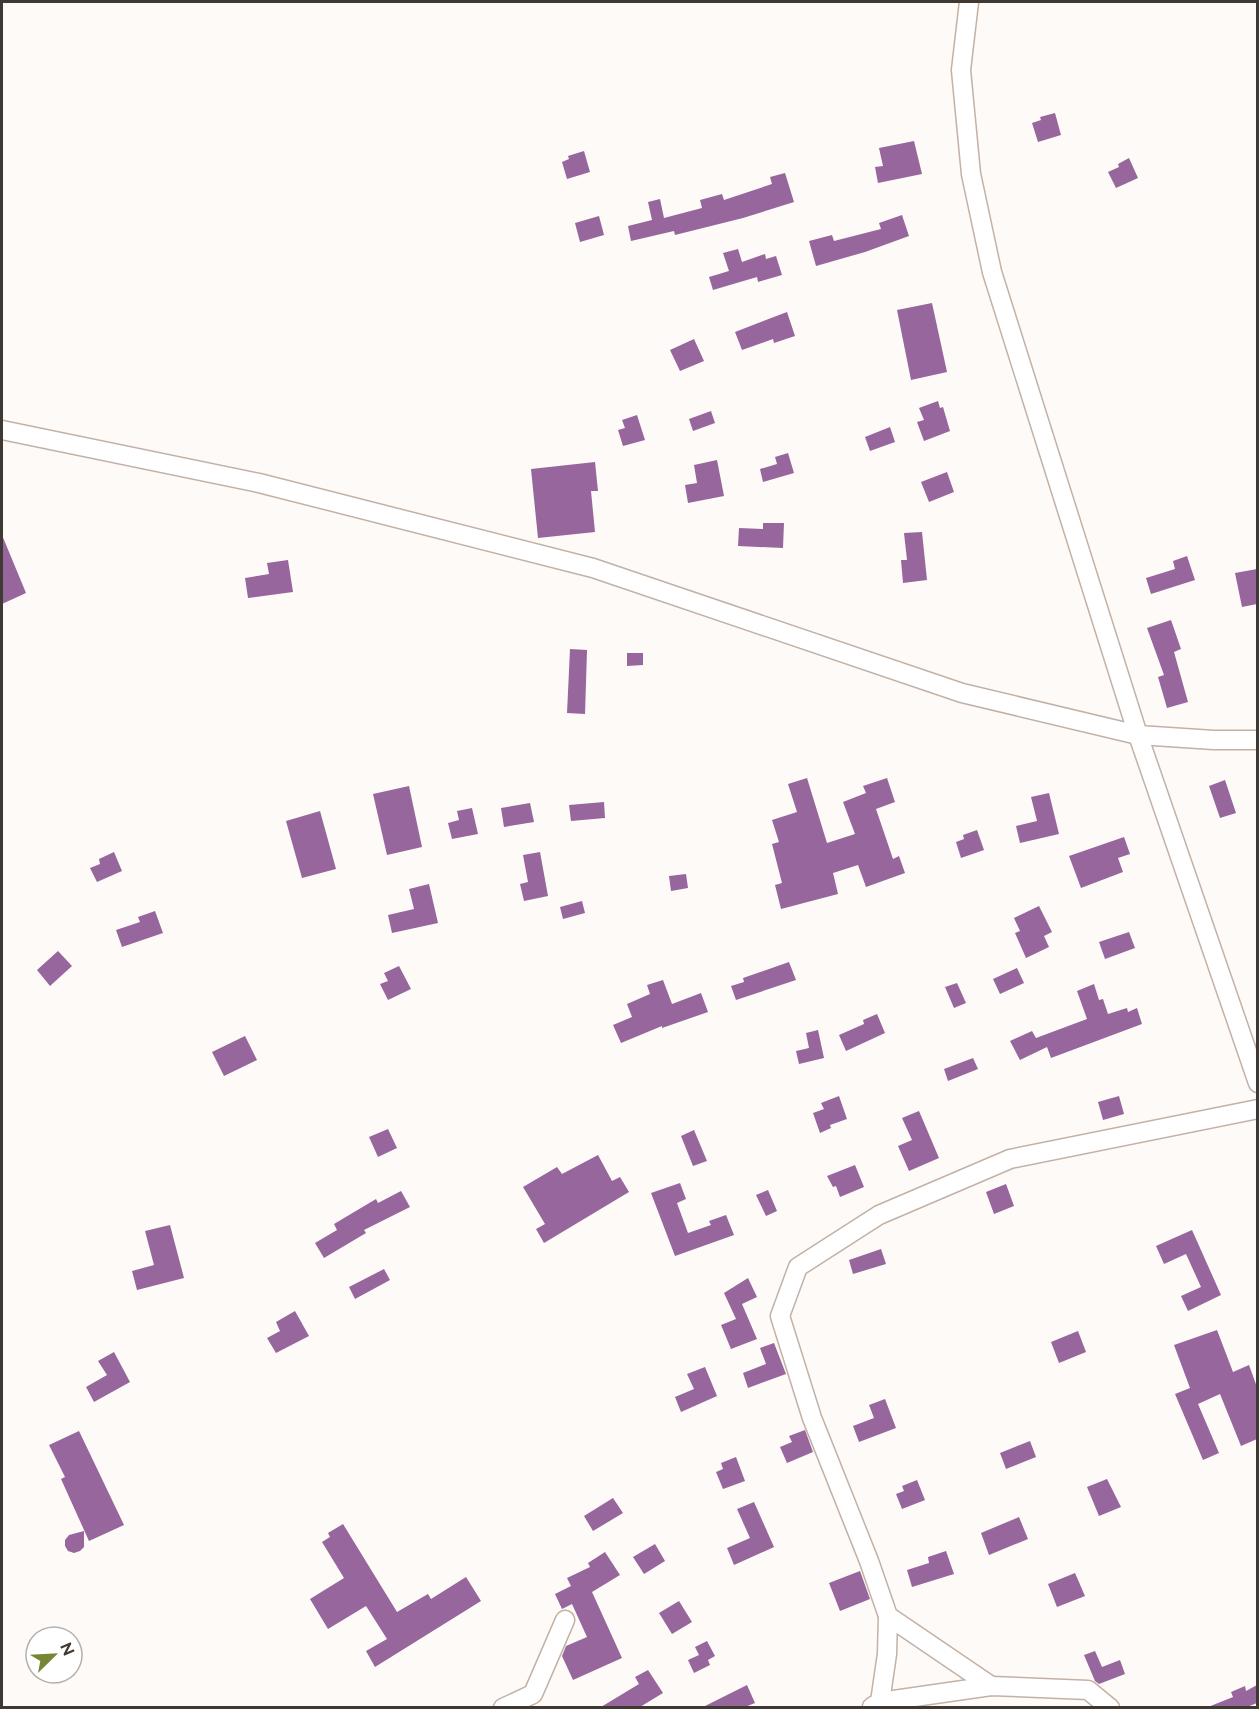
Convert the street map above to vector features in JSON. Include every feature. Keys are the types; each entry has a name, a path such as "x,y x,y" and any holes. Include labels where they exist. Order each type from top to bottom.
{"street":[{"path":"969,2 960,70 971,174 992,272 1138,735 1257,1083"},
{"path":"2,430 259,483 593,568 962,693 1138,735 1214,740 1257,740"},
{"path":"1110,1707 1088,1690 991,1686 875,1705 887,1654 888,1616 869,1561 812,1418 780,1316 798,1267 879,1215 1010,1159 1257,1109"},
{"path":"888,1616 991,1686"},
{"path":"503,1707 533,1694 565,1620"}],"building":[{"path":"1055,113 1061,135 1038,142 1032,123 1041,120 1040,117"},
{"path":"914,141 922,174 878,183 875,167 883,166 879,148"},
{"path":"584,151 590,172 567,179 562,162 569,159 568,156"},
{"path":"1129,158 1138,178 1116,188 1108,172 1119,167 1118,164"},
{"path":"785,173 794,202 675,235 674,231 631,241 628,226 652,220 648,202 660,199 664,218 702,208 700,200 722,194 724,200 772,184 770,177"},
{"path":"902,215 909,236 816,266 809,241 832,235 834,241 881,229 879,223"},
{"path":"599,216 604,235 580,242 575,223"},
{"path":"738,249 742,262 765,254 766,259 776,256 782,275 758,282 757,277 713,290 709,277 729,271 723,253"},
{"path":"932,303 947,372 911,380 897,310"},
{"path":"787,312 795,336 774,343 773,339 742,350 735,332"},
{"path":"694,339 704,361 680,371 670,350"},
{"path":"938,401 940,408 943,407 950,431 924,441 917,422 924,420 919,408"},
{"path":"711,411 715,423 693,431 689,419"},
{"path":"637,415 645,440 623,446 618,430 625,428 622,420"},
{"path":"890,427 895,442 870,451 865,437"},
{"path":"788,453 794,473 763,482 760,469 777,464 775,457"},
{"path":"717,460 724,496 688,503 685,485 697,483 694,465"},
{"path":"595,462 598,491 591,491 595,532 538,538 531,469"},
{"path":"947,472 954,492 929,502 921,482"},
{"path":"763,523 784,523 783,548 738,546 739,528 763,529"},
{"path":"922,532 927,580 903,583 901,560 907,560 904,533"},
{"path":"2,535 26,593 2,604"},
{"path":"1187,556 1195,580 1151,594 1146,578 1175,569 1173,561"},
{"path":"288,560 293,592 248,598 245,578 269,574 267,563"},
{"path":"1257,569 1257,604 1242,607 1235,573"},
{"path":"1171,620 1181,649 1174,652 1188,702 1167,708 1158,677 1164,675 1147,628"},
{"path":"570,649 587,650 585,714 567,713"},
{"path":"627,653 643,653 643,665 627,666"},
{"path":"807,778 827,843 855,834 843,802 866,793 863,786 887,778 895,802 876,809 893,859 899,856 905,873 866,887 858,865 833,873 838,894 781,909 775,885 782,883 772,844 779,842 772,820 797,812 788,784"},
{"path":"1225,780 1236,813 1220,818 1209,786"},
{"path":"409,786 422,847 387,855 373,794"},
{"path":"1049,793 1059,834 1020,843 1016,826 1037,821 1031,797"},
{"path":"604,802 605,818 571,821 569,805"},
{"path":"530,803 534,822 504,827 501,808"},
{"path":"472,808 478,834 452,839 448,823 459,820 457,811"},
{"path":"320,811 336,869 302,878 286,821"},
{"path":"977,830 984,850 961,858 956,842 964,839 963,835"},
{"path":"1124,837 1130,854 1118,858 1123,872 1081,888 1069,856"},
{"path":"114,852 122,871 97,882 90,868 100,864 99,859"},
{"path":"540,852 548,896 524,901 520,884 528,882 523,855"},
{"path":"686,874 688,888 671,891 669,876"},
{"path":"429,884 438,923 392,933 388,915 414,909 409,889"},
{"path":"582,901 585,913 563,919 560,907"},
{"path":"1039,906 1052,932 1044,936 1049,947 1026,958 1015,933 1020,931 1014,918"},
{"path":"155,911 163,933 122,947 116,930 140,922 138,917"},
{"path":"1129,932 1135,948 1105,959 1099,942"},
{"path":"58,951 72,966 50,986 37,970"},
{"path":"789,962 796,980 736,1000 731,986 744,982 743,978"},
{"path":"399,966 411,989 388,1000 380,984 388,981 384,973"},
{"path":"1017,968 1024,983 1000,994 993,979"},
{"path":"663,980 672,1004 701,993 708,1012 662,1028 662,1026 621,1043 613,1025 632,1017 627,1004 650,994 647,985"},
{"path":"957,983 966,1003 954,1008 945,987"},
{"path":"1094,984 1099,1000 1103,999 1108,1014 1127,1008 1128,1012 1137,1008 1142,1024 1051,1058 1047,1047 1020,1060 1010,1041 1032,1031 1036,1038 1087,1019 1077,991"},
{"path":"877,1014 885,1033 846,1051 839,1035 864,1024 863,1020"},
{"path":"818,1030 824,1058 799,1064 796,1051 809,1048 806,1033"},
{"path":"245,1036 257,1060 224,1076 212,1052"},
{"path":"973,1058 978,1069 948,1081 944,1069"},
{"path":"839,1096 847,1119 830,1125 831,1128 820,1133 813,1113 824,1109 821,1103"},
{"path":"1119,1096 1124,1114 1103,1120 1098,1102"},
{"path":"919,1111 939,1158 909,1171 898,1146 912,1140 902,1118"},
{"path":"388,1129 397,1148 378,1157 369,1137"},
{"path":"694,1130 707,1161 693,1166 681,1136"},
{"path":"598,1155 612,1181 620,1177 629,1192 544,1243 536,1229 545,1224 523,1187 557,1167 562,1174"},
{"path":"855,1165 864,1187 840,1197 836,1186 833,1187 827,1176"},
{"path":"680,1183 686,1199 677,1203 688,1233 711,1225 709,1221 726,1215 734,1235 675,1256 651,1193"},
{"path":"1006,1184 1014,1206 994,1214 986,1192"},
{"path":"768,1190 777,1211 766,1216 756,1195"},
{"path":"401,1191 410,1207 364,1230 366,1233 324,1258 315,1243 337,1230 334,1224 376,1199 378,1203"},
{"path":"170,1225 184,1278 137,1290 132,1271 154,1265 145,1231"},
{"path":"1192,1230 1221,1295 1188,1311 1181,1296 1201,1287 1186,1254 1164,1264 1156,1246"},
{"path":"881,1249 886,1264 853,1274 849,1260"},
{"path":"384,1269 390,1280 355,1299 349,1287"},
{"path":"748,1278 757,1297 742,1304 757,1339 731,1349 721,1325 736,1319 724,1293"},
{"path":"295,1311 309,1336 276,1353 267,1338 280,1331 276,1322"},
{"path":"1217,1330 1233,1372 1249,1365 1257,1387 1257,1439 1241,1446 1220,1394 1198,1404 1219,1453 1203,1460 1175,1394 1190,1388 1174,1345"},
{"path":"1078,1331 1086,1352 1059,1363 1051,1342"},
{"path":"774,1343 786,1374 748,1388 743,1373 766,1364 760,1348"},
{"path":"114,1352 130,1382 94,1402 86,1387 107,1375 98,1361"},
{"path":"705,1367 717,1396 681,1412 675,1397 694,1389 687,1374"},
{"path":"885,1399 896,1428 859,1442 853,1426 874,1418 869,1405"},
{"path":"805,1430 813,1452 787,1463 780,1447 792,1442 789,1436"},
{"path":"79,1431 124,1525 89,1541 61,1479 65,1477 49,1445"},
{"path":"1030,1441 1036,1457 1006,1469 1000,1453"},
{"path":"736,1457 745,1481 723,1489 716,1472 723,1469 721,1463"},
{"path":"1107,1479 1121,1507 1099,1516 1087,1487"},
{"path":"917,1480 925,1500 902,1509 896,1494 904,1491 902,1486"},
{"path":"613,1498 623,1513 593,1531 584,1516"},
{"path":"754,1502 774,1547 734,1565 727,1548 750,1538 737,1509"},
{"path":"1019,1517 1028,1539 989,1555 981,1533"},
{"path":"343,1524 397,1612 428,1594 431,1599 466,1577 481,1601 375,1667 366,1651 387,1639 366,1606 328,1629 310,1599 344,1578 322,1542 330,1537 328,1533"},
{"path":"84,1531 84,1547 74,1553 68,1551 65,1540 69,1535"},
{"path":"655,1544 665,1561 644,1574 633,1557"},
{"path":"946,1551 954,1574 912,1587 907,1570 929,1563 928,1557"},
{"path":"605,1552 620,1575 592,1592 622,1658 573,1680 562,1656 566,1646 587,1637 572,1604 562,1609 555,1594 571,1586 567,1578 590,1567 588,1563"},
{"path":"860,1571 870,1599 840,1611 829,1583"},
{"path":"1075,1573 1085,1596 1057,1607 1048,1584"},
{"path":"679,1601 692,1622 672,1634 659,1613"},
{"path":"707,1641 715,1656 708,1660 710,1665 694,1673 688,1660 699,1655 695,1647"},
{"path":"1095,1651 1102,1667 1120,1660 1125,1674 1099,1684 1095,1681 1084,1655"},
{"path":"648,1670 663,1693 640,1707 601,1707 639,1684 635,1677"},
{"path":"747,1685 755,1703 745,1707 703,1707"},
{"path":"1257,1685 1257,1703 1247,1707 1208,1707 1233,1697 1231,1692 1245,1686 1246,1691"}]}
